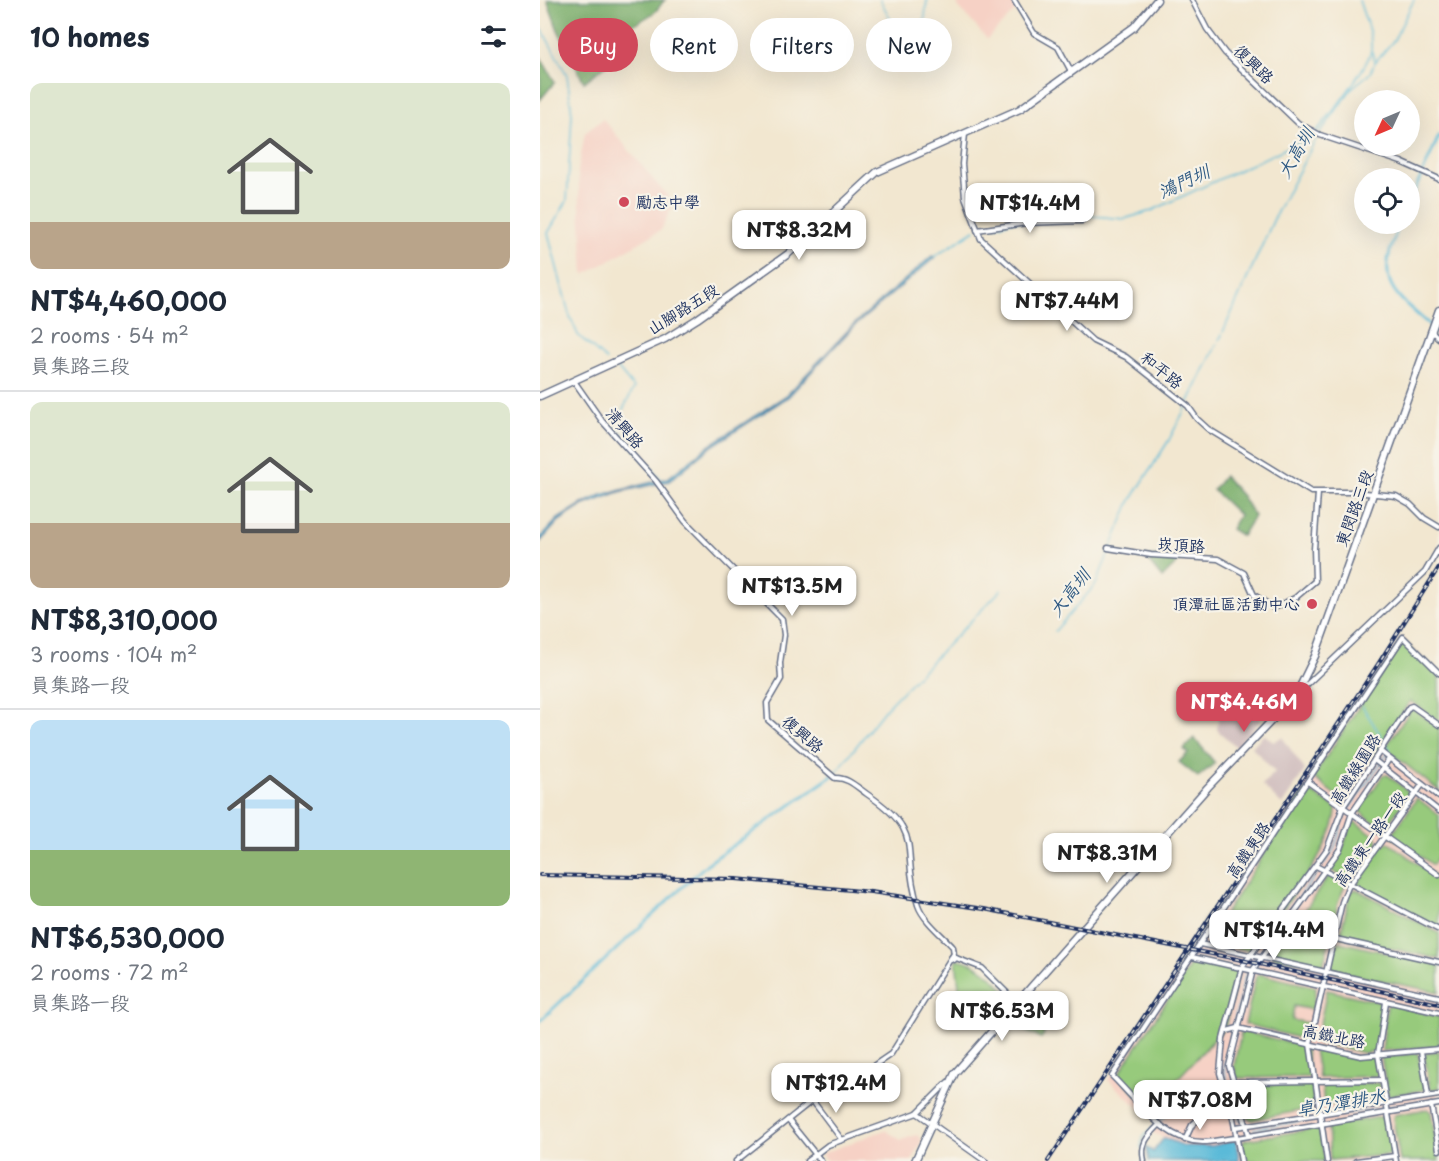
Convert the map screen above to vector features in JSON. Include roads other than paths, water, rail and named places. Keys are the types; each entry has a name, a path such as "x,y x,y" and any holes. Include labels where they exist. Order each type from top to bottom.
{"main road":[{"name":"山腳路五段","path":"540,396 670,336 788,254 877,171 965,135 1020,109 1134,27 1157,0"},
{"name":"東閔路三段","path":"917,1161 957,1072 1208,788 1296,695 1315,656 1439,310"}],"street":[{"path":"1014,0 1035,33 1058,46 1071,71"},
{"name":"復興路","path":"1192,0 1207,29 1225,53 1298,123 1316,134 1439,179"},
{"name":"和平路","path":"965,135 962,164 965,197 977,229 986,245 1093,341 1126,357 1187,405 1208,429 1311,492 1374,493 1404,499 1424,519 1439,527"},
{"path":"977,229 1082,220"},
{"path":"1434,328 1439,338"},
{"name":"清興路","path":"573,381 602,421 662,489"},
{"name":"復興路","path":"662,489 685,521 782,619 784,635 780,663 781,679 767,703 766,715 772,724 834,778 844,778 886,807 900,823 910,838 911,866 918,905 953,947 954,957"},
{"name":"崁頂路","path":"1108,548 1151,555 1218,559 1244,573 1254,595 1274,608 1295,598 1315,581 1314,549 1318,493"},
{"path":"1296,695 1425,572 1439,548"},
{"name":"高鐵東路","path":"1160,1123 1112,1076 1403,637 1439,673"},
{"name":"高鐵綠園路","path":"1241,1161 1220,1066 1242,967 1316,866 1330,844 1343,807 1409,707 1412,706 1439,725"},
{"path":"1380,751 1439,797"},
{"name":"高鐵綠園路","path":"1249,1135 1229,1066 1252,970 1263,958 1340,849 1352,813 1389,759"},
{"path":"1374,760 1439,811"},
{"path":"1308,782 1439,875"},
{"name":"高鐵東一路一段","path":"1310,1044 1342,902 1351,884 1422,784"},
{"path":"1316,866 1439,930"},
{"path":"1277,920 1286,926 1333,939 1439,962"},
{"path":"1200,944 1439,997"},
{"path":"736,1161 833,1084 863,1073 891,1054 954,957 982,968 1018,1004"},
{"path":"1192,957 1439,1013"},
{"path":"1356,1161 1396,1159 1378,1054 1386,1002"},
{"name":"高鐵北路","path":"1227,1031 1238,1028 1361,1056 1439,1049"},
{"path":"1310,1044 1327,1161"},
{"path":"1421,1051 1428,1095"},
{"path":"807,1161 842,1140 917,1113 957,1072"},
{"path":"1185,1140 1192,1125 1226,1095 1233,1084 1382,1080"},
{"path":"1235,1127 1386,1101 1439,1095"},
{"path":"812,1100 842,1140"},
{"path":"1144,1161 1142,1150 1145,1139 1160,1123 1171,1134 1185,1140 1205,1142 1439,1104"},
{"path":"1431,1105 1439,1150"},
{"path":"917,1113 985,1161"},
{"path":"788,1120 821,1161"}],"water":[{"path":"932,256 934,258 853,327 788,397 709,448 669,481 619,492 582,506 559,521 540,542 540,538 558,519 582,504 602,495 668,478 707,447 787,395 852,326"},
{"path":"1164,1138 1185,1146 1212,1146 1236,1140 1239,1161 1149,1161 1146,1146 1153,1152"}],"waterway":[{"path":"880,0 890,18"},
{"path":"925,18 927,0"},
{"name":"鴻門圳","path":"994,226 1013,221 1094,216 1124,219 1151,211 1310,137 1345,95 1369,57 1371,38 1359,0"},
{"name":"大高圳","path":"1320,133 1352,88 1370,73 1375,62 1394,40 1414,0"},
{"path":"540,26 567,75 572,114 567,201 548,233 569,314 578,335 606,360"},
{"name":"鴻門圳","path":"1372,52 1374,61"},
{"path":"1420,179 1439,136"},
{"name":"大高圳","path":"1223,332 1278,210 1317,137"},
{"name":"鴻門圳","path":"934,257 975,230"},
{"path":"1396,234 1388,262 1388,275 1392,287 1410,308 1439,333"},
{"name":"大高圳","path":"1219,340 1222,335"},
{"name":"大高圳","path":"1188,403 1217,344"},
{"path":"615,365 634,388 615,425 660,478"},
{"name":"大高圳","path":"1055,631 1096,584 1130,502 1169,440 1186,407"},
{"path":"834,775 886,708 1001,590"},
{"path":"1322,866 1334,849 1345,814 1390,750 1362,706"},
{"path":"540,1021 707,864 832,776"},
{"path":"1259,954 1319,870"},
{"path":"1233,1027 1246,972 1256,958"},
{"path":"1228,1088 1224,1067 1232,1031"},
{"name":"卓乃潭排水","path":"1141,1148 1143,1137 1205,1080"},
{"path":"1230,1093 1240,1121"},
{"name":"卓乃潭排水","path":"1323,1117 1432,1100"},
{"name":"卓乃潭排水","path":"1253,1129 1319,1118"}],"railway":[{"path":"1048,1161 1378,664 1439,567"},
{"path":"540,875 736,879 871,892 984,909 1237,959 1439,1004"}],"place":[{"name":"勵志中學","path":"624,202"},
{"name":"頂潭社區活動中心","path":"1312,604"}]}
